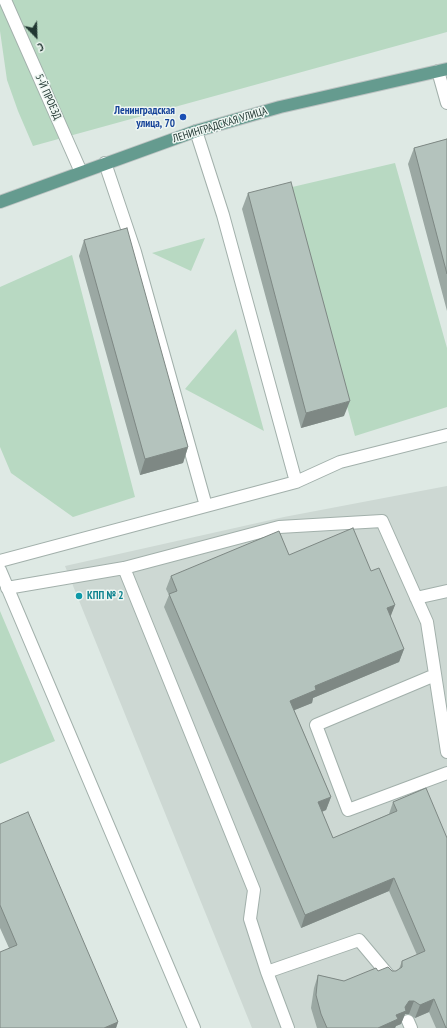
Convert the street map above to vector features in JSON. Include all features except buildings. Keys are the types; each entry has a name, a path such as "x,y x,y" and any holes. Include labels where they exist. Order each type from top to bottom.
{"main road":[{"name":"ЛЕНИНГРАДСКАЯ УЛИЦА","path":"0,202 196,131 280,107 442,70"}],"street":[{"name":"5-Й ПРОЕЗД","path":"5,0 81,172"},
{"path":"442,70 447,103"},
{"path":"196,131 223,215 296,482"},
{"path":"105,163 141,273 206,506"},
{"path":"0,562 296,482 340,462 447,435"},
{"path":"7,588 124,568 279,528 382,521 427,622 447,752"},
{"path":"124,568 254,890 250,919 267,972 288,1028"},
{"path":"0,570 194,1028"},
{"path":"416,598 447,591"},
{"path":"435,675 316,725 348,810 447,772"},
{"path":"267,972 359,940 390,977"}],"shaded area":[{"path":"447,486 447,1028 252,1028 65,566 284,517"}],"green space":[{"path":"0,0 447,0 447,32 33,146 7,80 0,31"},
{"path":"395,163 447,348 447,407 355,436 288,188"},
{"path":"205,238 191,271 152,253"},
{"path":"72,255 135,497 73,517 11,473 0,447 0,287"},
{"path":"236,329 264,431 185,389"},
{"path":"0,611 55,741 0,764"}],"place":[{"name":"Ленинградская улица, 70","path":"183,117"},
{"name":"КПП № 2","path":"79,596"}]}
